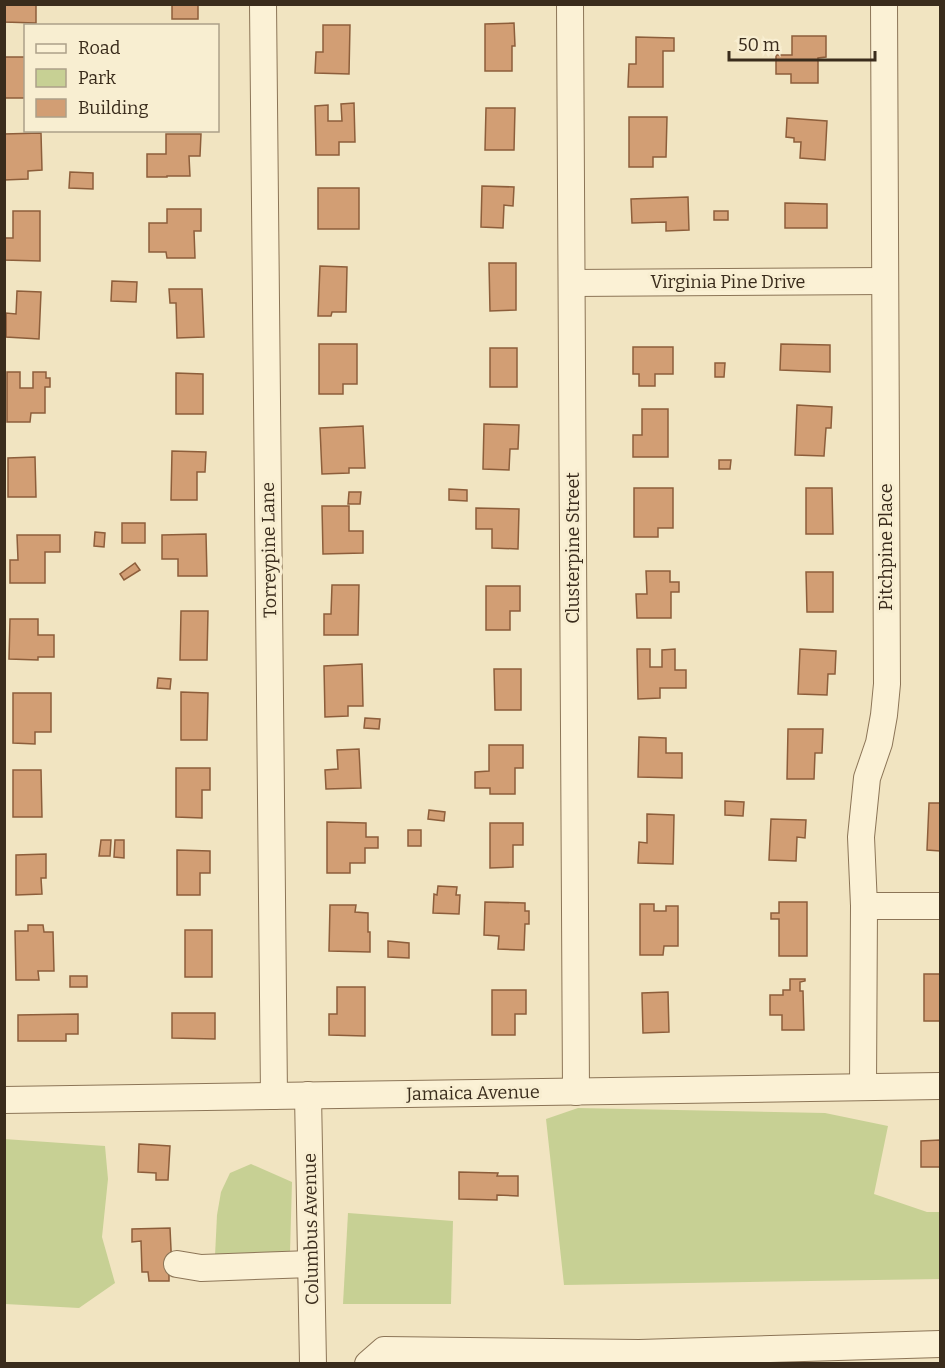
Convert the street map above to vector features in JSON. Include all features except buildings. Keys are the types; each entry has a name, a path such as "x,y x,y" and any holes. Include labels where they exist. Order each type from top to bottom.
{"street":[{"name":"Torreypine Lane","path":"263,4 274,1096"},
{"name":"Clusterpine Street","path":"570,4 576,1092"},
{"name":"Pitchpine Place","path":"862,1087 864,906 861,837 867,778 879,743 887,684 884,4"},
{"name":"Virginia Pine Drive","path":"572,283 885,281"},
{"path":"864,906 940,906"},
{"name":"Jamaica Avenue","path":"4,1100 940,1086"},
{"name":"Columbus Avenue","path":"308,1095 313,1364"},
{"path":"177,1264 201,1268 311,1264"},
{"path":"368,1364 384,1350 639,1353 940,1344"}],"green space":[{"path":"578,1108 825,1113 888,1126 874,1194 927,1212 940,1212 940,1279 564,1285 546,1119"},
{"path":"4,1139 105,1146 108,1179 102,1237 115,1283 79,1308 5,1304"},
{"path":"251,1164 292,1182 290,1253 215,1256 217,1215 221,1192 230,1173"},
{"path":"348,1213 453,1221 451,1304 343,1304"}]}
